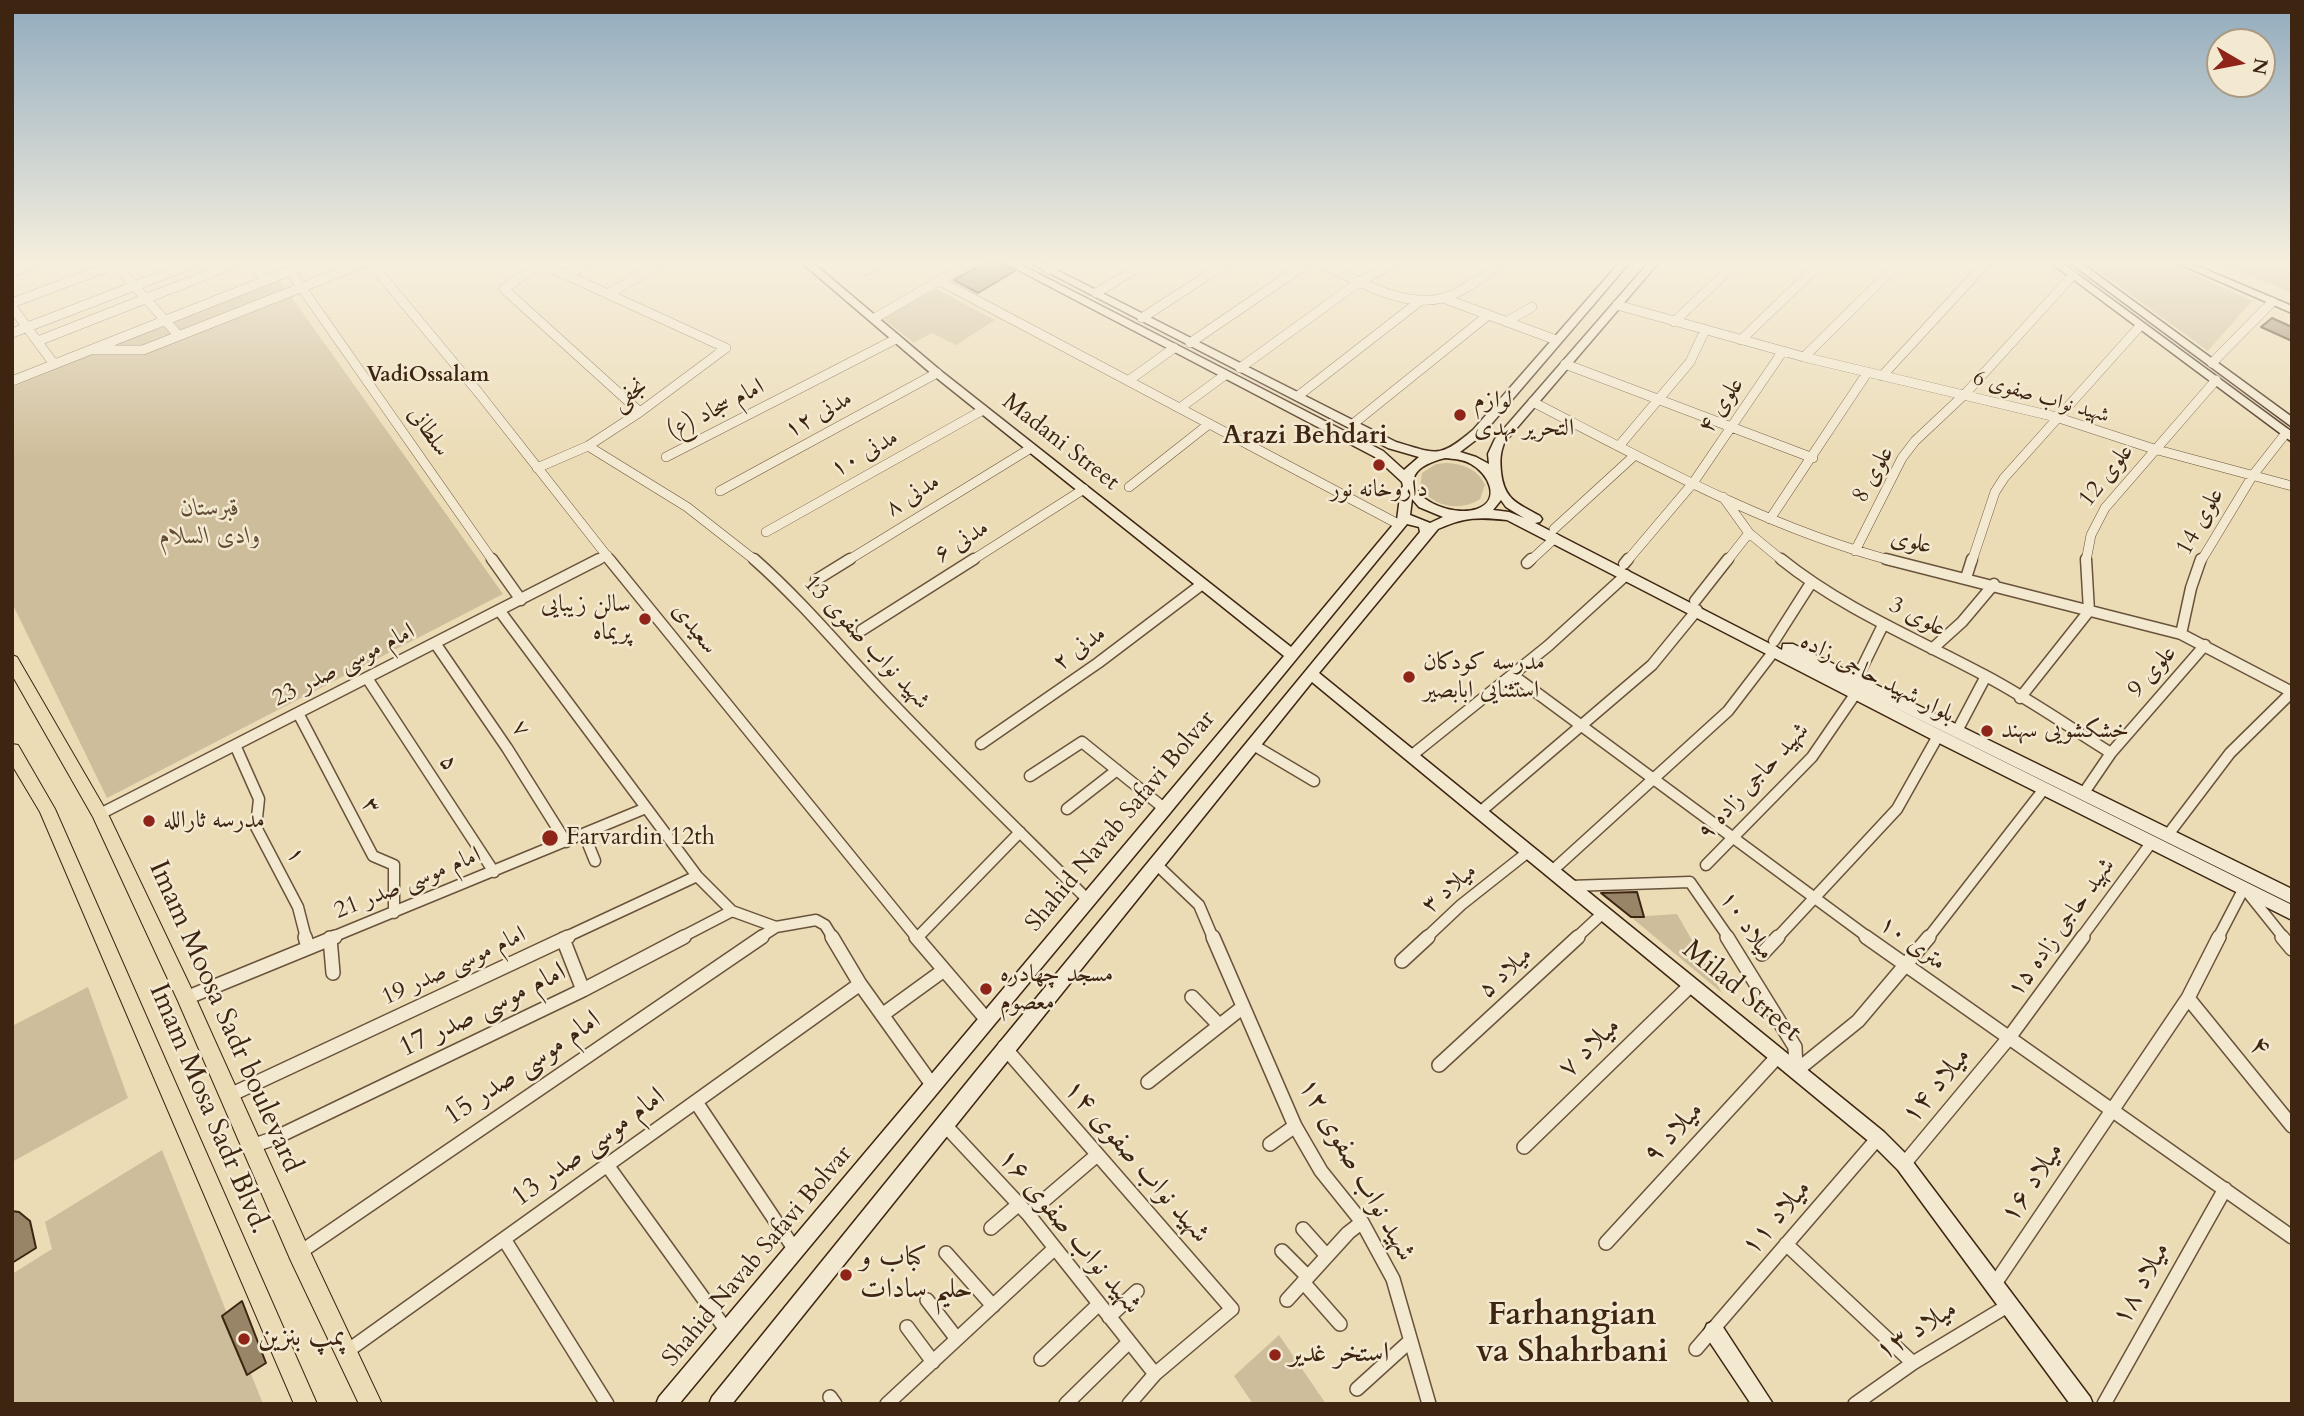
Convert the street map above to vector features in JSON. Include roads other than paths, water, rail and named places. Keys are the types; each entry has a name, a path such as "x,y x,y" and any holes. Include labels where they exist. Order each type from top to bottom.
{"main road":[{"name":"Madani Street","path":"885,328 937,373 1291,654"},
{"path":"1136,328 1379,454 1406,484 1415,499 1427,508 1442,513 1460,514 1477,513 1489,507 1496,499 1494,454 1499,442 1596,328"},
{"path":"1161,328 1392,445 1430,456"},
{"path":"1445,454 1467,442 1476,433 1566,328"},
{"path":"2143,328 2290,431"},
{"path":"2164,328 2212,363 2290,431"},
{"path":"1476,433 1482,443 1499,442"},
{"path":"1379,454 1392,453 1392,445"},
{"path":"1426,533 1425,525 1420,521 1401,523 1409,469 1418,461 1445,454 1476,461 1488,469 1497,484"},
{"name":"بلوار شهید حاجی زاده","path":"1497,484 1510,504 1555,533 1774,646 1957,731 2289,899"},
{"name":"بلوار شهید حاجی زاده","path":"1477,513 1509,516 1555,533"},
{"path":"719,1404 1004,1047 1255,746 1426,533 1434,526 1460,514"},
{"name":"Shahid Navab Safavi Bolvar","path":"666,1404 1401,523"},
{"name":"Imam Moosa Sadr boulevard","path":"12,661 100,814 186,998 299,1253 371,1404"},
{"name":"Milad Street","path":"1311,674 1878,1138 1904,1164 2083,1404"},
{"name":"بلوار شهید حاجی زاده","path":"1856,686 1938,736 2244,888 2289,899"},
{"path":"12,750 47,809 306,1404"},
{"path":"1714,1331 1763,1404"}],"street":[{"path":"12,333 26,328"},
{"path":"26,328 54,364"},
{"path":"38,341 70,328"},
{"path":"12,381 144,328"},
{"path":"172,328 179,335"},
{"path":"88,350 143,350 197,328"},
{"name":"سلطانی","path":"332,328 521,600"},
{"name":"سعیدی","path":"426,328 917,938 987,1020"},
{"path":"547,328 640,412"},
{"name":"نجفی","path":"537,468 588,446 640,412 726,348 682,328"},
{"path":"1029,328 1401,523"},
{"path":"1190,343 1212,328"},
{"path":"1240,368 1295,328"},
{"path":"1298,396 1385,328"},
{"path":"1353,424 1472,328"},
{"path":"1523,328 1556,340"},
{"name":"شهید نواب صفوی 6","path":"1698,328 1867,373 2056,417 2154,449 2292,486"},
{"path":"1741,340 1753,328"},
{"path":"1804,357 1833,328"},
{"path":"1882,376 1926,328"},
{"name":"علوی 8","path":"1855,551 1902,458 1915,441 1965,394 2025,328"},
{"path":"1966,578 1995,492 2004,478 2138,328"},
{"path":"2212,363 2246,328"},
{"path":"1619,446 1690,362 1705,330"},
{"name":"امام سجاد (ع)","path":"666,457 896,339"},
{"path":"1128,381 1174,348"},
{"name":"علوی ۴","path":"1411,756 1514,676 1586,614 1693,483 1783,351"},
{"path":"1565,364 1813,458"},
{"name":"مدنی ۱۲","path":"720,491 937,373"},
{"path":"1770,519 1867,373"},
{"path":"1180,408 1225,375"},
{"name":"علوی 12","path":"2089,611 2085,552 2093,528 2105,508 2154,449 2216,380"},
{"name":"علوی","path":"1533,402 1635,455 1770,519 1855,551 1994,584 2182,634 2292,692"},
{"name":"مدنی ۱۰","path":"766,532 984,410"},
{"path":"1129,487 1209,424"},
{"name":"علوی 14","path":"2182,634 2191,588 2203,554 2253,475 2290,431"},
{"name":"شهید نواب صفوی 13","path":"588,446 687,507 740,547 788,589 828,637 1088,900"},
{"name":"مدنی ۸","path":"817,580 1031,448"},
{"path":"1527,563 1635,455"},
{"name":"مدنی ۶","path":"862,630 1084,489"},
{"name":"علوی 3","path":"1722,496 1749,533 1811,583 1883,625 1986,676 2111,753"},
{"path":"1480,812 1652,665 1749,533"},
{"name":"امام موسی صدر 23","path":"100,814 607,555"},
{"path":"1552,871 1728,711 1774,646 1811,583"},
{"name":"مدنی ۲","path":"981,744 1098,663 1201,584"},
{"path":"1932,649 1962,622 1994,584"},
{"path":"499,610 697,876 732,911 776,927 816,920 825,925 860,984 933,1086"},
{"path":"2020,698 2089,611"},
{"name":"شهید حاجی زاده ۹","path":"1706,865 1812,757 1856,686 1883,625"},
{"name":"۷","path":"435,643 507,748 565,842"},
{"name":"علوی 9","path":"2083,794 2111,753 2204,645"},
{"name":"۱۰ متری","path":"1514,676 1906,966 2008,1039 2112,1108 2292,1237"},
{"path":"1957,731 1986,676"},
{"name":"۵","path":"368,678 494,872"},
{"path":"2167,836 2230,753 2292,692"},
{"name":"۳","path":"298,713 373,856 394,865 394,913"},
{"path":"1762,954 1897,809 1938,736"},
{"path":"1030,776 1082,742 1165,809"},
{"name":"۱","path":"235,745 260,799 256,827 298,906 308,947"},
{"path":"1255,746 1314,781"},
{"path":"1067,810 1117,770"},
{"path":"1797,1071 1858,1021 1906,966 2043,789"},
{"name":"امام موسی صدر 21","path":"186,998 646,808"},
{"path":"917,938 1020,832"},
{"path":"584,834 595,861"},
{"name":"شهید حاجی زاده ۱۵","path":"2008,1039 2151,842"},
{"name":"میلاد ۳","path":"1402,961 1461,905 1528,852"},
{"name":"شهید نواب صفوی ۱۲","path":"1157,865 1199,905 1296,1126 1321,1171 1362,1222 1393,1279 1429,1404"},
{"name":"امام موسی صدر 19","path":"228,1096 697,876"},
{"name":"میلاد ۱۰","path":"1570,886 1690,882 1749,968 1788,1035 1794,1046 1797,1071"},
{"path":"2244,888 2292,949"},
{"name":"میلاد ۱۶","path":"1994,1285 2188,998 2244,888"},
{"path":"2280,934 2278,922 2289,899"},
{"name":"امام موسی صدر 17","path":"251,1146 275,1138 583,990 732,911"},
{"name":"میلاد ۵","path":"1438,1065 1603,913"},
{"name":"امام موسی صدر 15","path":"299,1253 776,927"},
{"path":"330,938 333,973"},
{"path":"563,939 583,990"},
{"path":"882,1015 944,970"},
{"name":"امام موسی صدر 13","path":"346,1352 860,984"},
{"name":"میلاد ۷","path":"1524,1147 1691,985"},
{"path":"1192,997 1219,1026"},
{"name":"۴","path":"2188,998 2292,1126"},
{"path":"1148,1082 1242,1007"},
{"name":"میلاد ۱۴","path":"1904,1164 2008,1039"},
{"name":"شهید نواب صفوی ۱۴","path":"1004,1047 1232,1309 1155,1374"},
{"name":"میلاد ۹","path":"1606,1243 1778,1056"},
{"path":"696,1102 795,1250"},
{"name":"شهید نواب صفوی ۱۶","path":"943,1123 1023,1209 1155,1374"},
{"path":"1270,1144 1296,1126"},
{"name":"میلاد ۱۱","path":"1696,1349 1878,1138"},
{"path":"991,1228 1023,1209 1097,1155"},
{"path":"607,1165 727,1331"},
{"name":"میلاد ۱۸","path":"2104,1404 2225,1189"},
{"path":"1287,1300 1362,1222"},
{"path":"1303,1229 1327,1256"},
{"path":"504,1239 607,1404"},
{"path":"1786,1244 1913,1363"},
{"path":"887,1404 1055,1248"},
{"path":"1282,1251 1340,1324"},
{"path":"946,1253 993,1306"},
{"path":"1110,1317 1137,1291"},
{"path":"927,1300 957,1339"},
{"path":"1041,1359 1099,1304"},
{"name":"میلاد ۱۳","path":"1855,1404 1913,1363 2009,1305"},
{"path":"907,1327 933,1362"},
{"path":"1357,1389 1410,1341"},
{"path":"1066,1404 1129,1342"},
{"path":"1129,1404 1155,1374"}],"place":[{"name":"لوازم التحریر مهدی","path":"1460,415"},
{"name":"داروخانه نور","path":"1379,465"},
{"name":"سالن زیبایی پریماه","path":"645,619"},
{"name":"مدرسه کودکان استثنایی ابابصیر","path":"1409,677"},
{"name":"خشکشویی سهند","path":"1987,731"},
{"name":"مدرسه ثارالله","path":"149,821"},
{"name":"Farvardin 12th","path":"550,838"},
{"name":"مسجد چهادره معصوم","path":"986,989"},
{"name":"کباب و حلیم سادات","path":"846,1275"},
{"name":"پمپ بنزین","path":"244,1339"},
{"name":"استخر غدیر","path":"1275,1355"}],"district":[{"name":"VadiOssalam","path":"428,376"},
{"name":"Arazi Behdari","path":"1305,437"},
{"name":"Farhangian va Shahrbani","path":"1572,1336"}],"park label":[{"name":"قبرستان وادی السلام","path":"210,523"}]}
